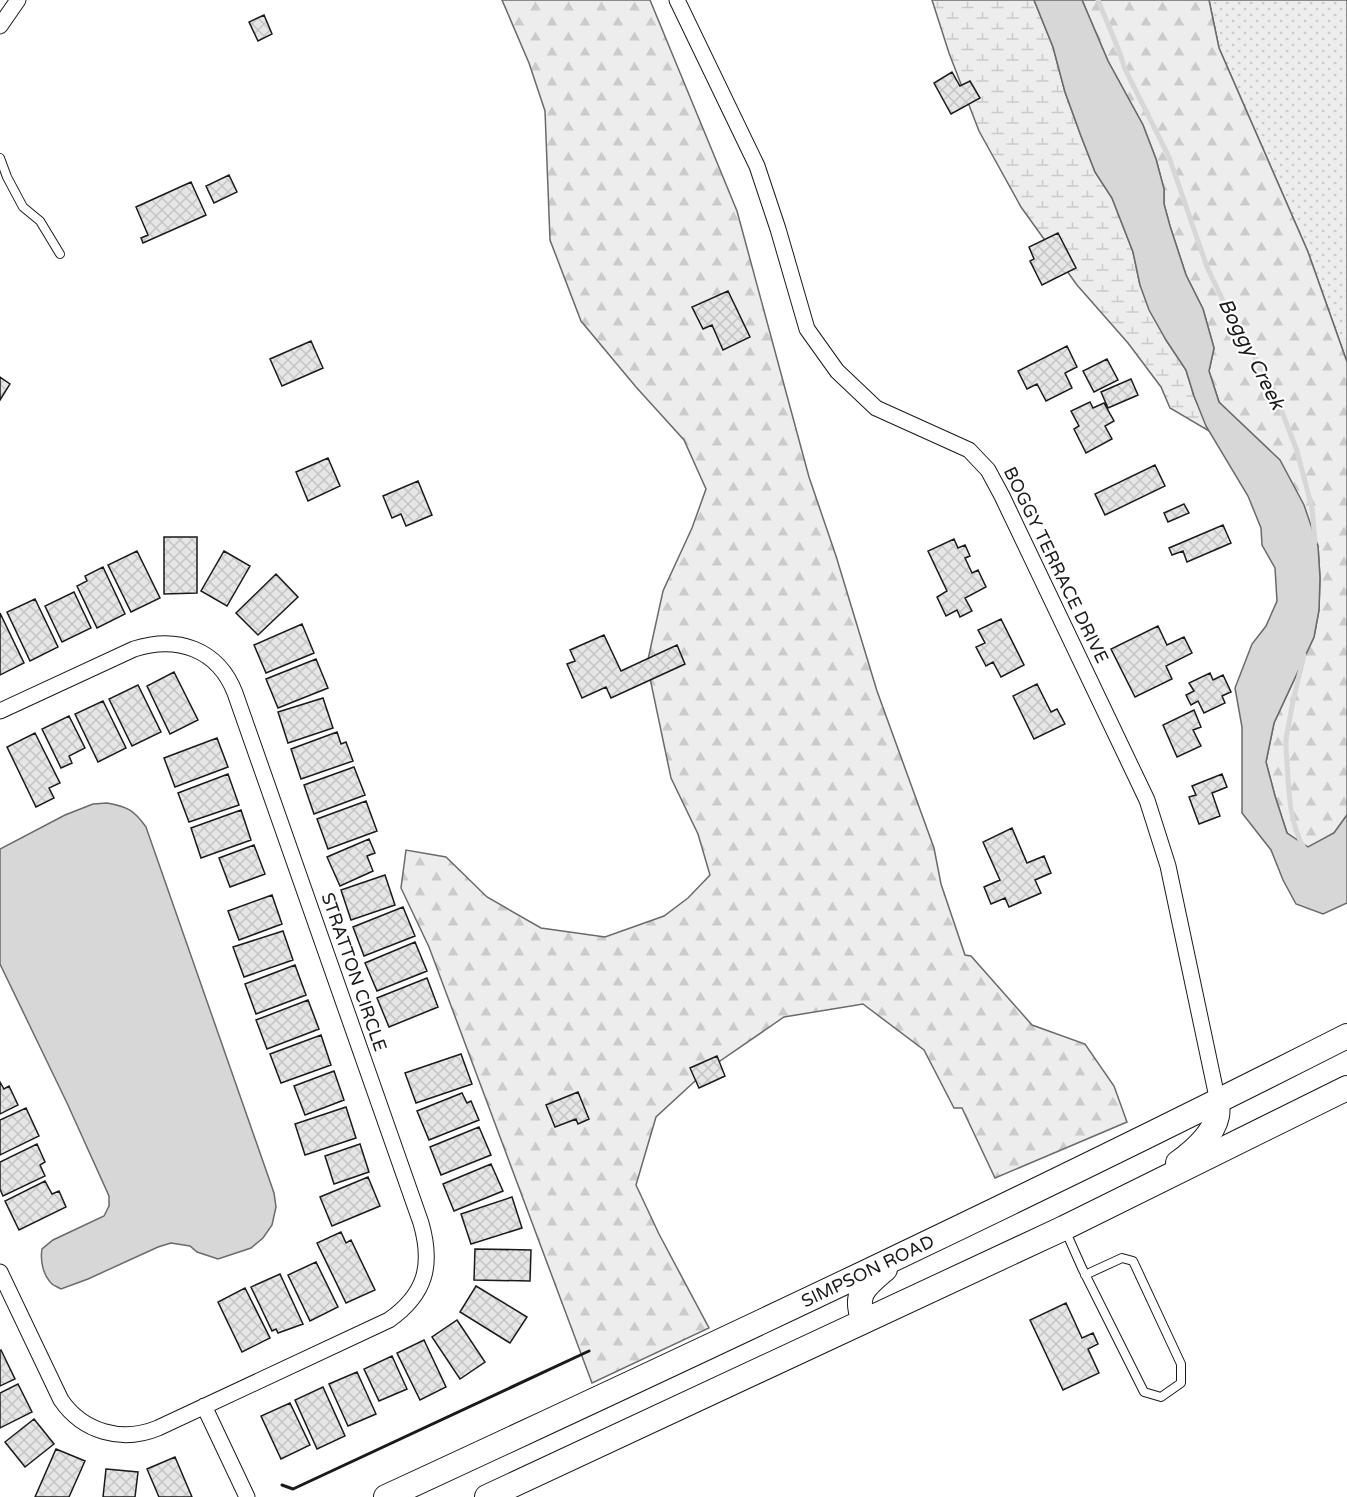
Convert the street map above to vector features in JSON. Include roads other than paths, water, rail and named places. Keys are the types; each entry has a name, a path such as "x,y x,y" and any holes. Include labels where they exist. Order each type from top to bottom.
{"main road":[{"name":"SIMPSON ROAD","path":"386,1497 903,1254 1218,1102 1347,1036"},
{"path":"487,1497 1142,1190 1347,1088"},
{"path":"1142,1190 1197,1148 1211,1131 1217,1117 1218,1102"},
{"path":"864,1321 859,1299 864,1289 903,1254"}],"street":[{"path":"0,26 18,0"},
{"name":"BOGGY TERRACE DRIVE","path":"677,0 757,166 807,329 837,371 876,408 969,450 988,470 1002,496 1147,800 1168,866 1218,1102"},
{"name":"STRATTON CIRCLE","path":"0,711 134,649 156,643 180,644 190,647 209,658 225,673 235,693 425,1238 427,1262 417,1293 404,1309 380,1325 158,1428 130,1434 99,1431 82,1422 67,1408 61,1400 0,1272"},
{"path":"204,1406 247,1497"}],"lane":[{"path":"0,158 23,207 40,221 60,254"},
{"path":"1064,1227 1085,1275 1144,1392 1161,1396 1181,1383 1181,1364 1133,1261 1122,1258 1085,1275"}],"waterway":[{"name":"Boggy Creek","path":"1098,0 1125,69 1169,157 1207,267 1237,330 1273,388 1297,451 1312,508 1315,542"},
{"name":"Boggy Creek","path":"1304,655 1286,739 1294,825 1304,848"}]}
